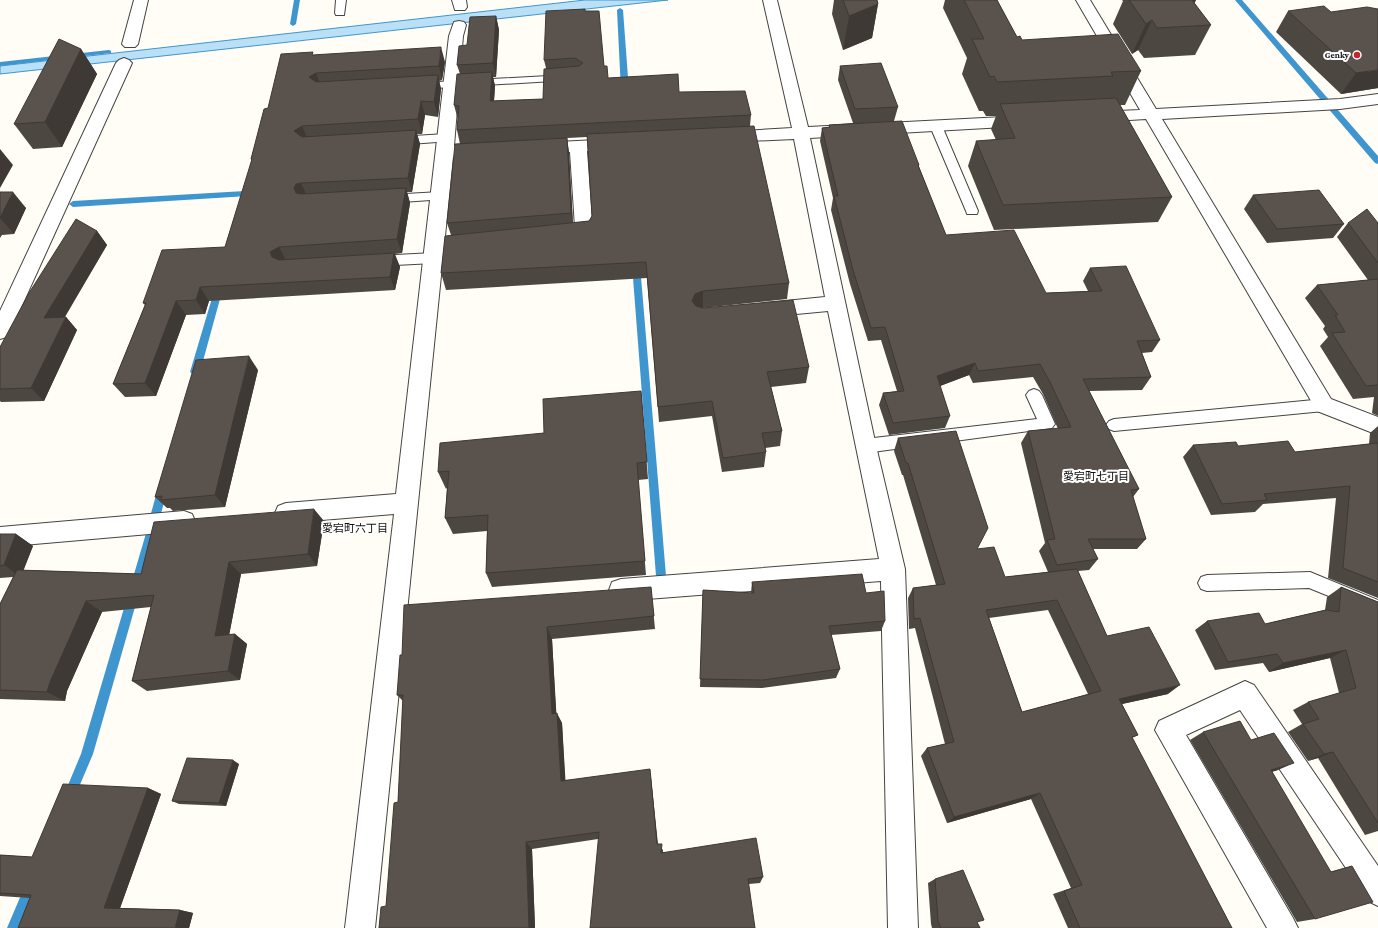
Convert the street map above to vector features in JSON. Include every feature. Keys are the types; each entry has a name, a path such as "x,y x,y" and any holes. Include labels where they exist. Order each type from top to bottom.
{"street":[{"path":"130,44 141,0"},
{"path":"770,0 801,133 865,446 893,569 903,928"},
{"path":"1083,0 1324,405 1378,426"},
{"path":"360,928 407,502 440,250 440,196 456,36 459,25"},
{"path":"0,332 124,63"},
{"path":"1083,118 1340,104 1378,99"},
{"path":"713,138 1037,120"},
{"path":"523,148 634,143"},
{"path":"445,145 500,150"},
{"path":"544,236 584,233 578,146"},
{"path":"750,312 836,304"},
{"path":"266,514 407,502"},
{"path":"0,537 204,520"},
{"path":"599,592 893,569"},
{"path":"395,607 419,606"},
{"path":"1283,928 1168,730 1245,694 1378,891"}],"lane":[{"path":"340,13 342,0"},
{"path":"405,87 577,77"},
{"path":"936,126 972,211"},
{"path":"385,141 445,145"},
{"path":"378,200 440,196"},
{"path":"364,262 440,250"},
{"path":"865,446 1047,424 1034,395"},
{"path":"1114,425 1324,405"},
{"path":"1207,583 1310,580 1378,608"}],"water":[{"path":"585,0 668,0 0,74 0,66"}],"building":[{"path":"843,0 877,0 878,4 849,16"},
{"path":"964,0 997,0 1017,37 1020,36 1022,40 1118,34 1141,71 1111,72 1113,76 997,82 994,76 990,77 972,39 984,39"},
{"path":"1129,0 1192,0 1211,25 1157,28 1152,20 1146,24"},
{"path":"1324,6 1331,12 1367,7 1378,9 1378,70 1356,73 1288,11"},
{"path":"585,9 585,11 599,11 604,66 607,66 608,78 678,74 679,92 745,91 751,115 457,130 459,106 454,105 457,74 492,72 490,101 543,99 544,69 579,66 583,63 575,58 544,60 546,11"},
{"path":"496,16 493,63 457,65 459,46 467,45 470,17"},
{"path":"59,39 81,49 45,122 14,124"},
{"path":"441,47 439,66 316,73 309,77 316,82 438,75 434,102 421,101 418,119 302,126 294,131 302,137 416,130 408,178 301,183 296,184 294,188 296,193 301,194 406,188 397,239 279,247 270,252 272,257 279,260 394,253 390,277 200,287 196,300 176,301 145,383 113,384 146,303 143,303 162,250 225,247 252,159 264,109 268,108 281,54 313,52 312,55"},
{"path":"881,63 898,107 855,109 840,66"},
{"path":"1116,98 1172,197 1003,205 976,141 1015,138 1000,104"},
{"path":"902,121 946,235 1014,230 1046,293 1102,291 1090,268 1126,266 1160,340 1137,341 1151,377 1083,379 1139,489 1131,490 1146,539 1088,539 1098,559 1057,565 1047,540 1055,539 1028,431 1071,427 1040,364 978,371 975,363 937,376 950,416 893,423 883,393 904,391 885,327 871,328 853,270 834,196 838,196 822,128 830,127 829,125"},
{"path":"754,126 789,283 703,291 695,294 692,301 696,306 703,308 793,300 809,367 767,372 782,431 762,433 766,452 723,458 712,401 658,407 646,262 441,273 445,236 589,221 592,216 587,134"},
{"path":"567,138 571,213 447,223 455,144"},
{"path":"1319,190 1344,224 1277,229 1253,195"},
{"path":"0,192 13,192 0,218"},
{"path":"1367,209 1378,223 1378,263 1348,223"},
{"path":"76,219 97,231 44,318 66,317 31,388 0,389 0,347 29,293"},
{"path":"1378,279 1378,385 1366,386 1332,333 1345,332 1335,315 1338,315 1317,285"},
{"path":"249,356 215,495 161,500 162,496 155,497 196,360"},
{"path":"641,391 647,462 637,463 645,561 486,573 488,515 445,518 449,471 438,472 440,443 544,433 543,399"},
{"path":"956,431 988,528 977,549 994,547 1005,577 1077,569 1107,636 1149,627 1180,685 1119,699 1138,735 1132,737 1232,928 1080,928 1064,891 1082,885 1040,793 954,817 927,748 954,742 920,618 914,619 913,588 945,584 908,463 906,463 898,438","holes":["1057,600 1101,691 1022,712 986,610"]},
{"path":"1288,441 1295,452 1378,443 1378,582 1343,568 1350,486 1264,494 1267,500 1222,504 1193,445 1236,442 1238,446"},
{"path":"314,509 308,554 229,562 215,636 235,634 228,671 132,681 154,595 86,601 47,692 0,690 0,604 17,570 141,574 154,522"},
{"path":"0,534 16,534 4,565 0,566"},
{"path":"862,574 866,593 884,591 885,621 829,626 840,669 763,680 700,679 703,590 754,593 752,582"},
{"path":"651,587 654,616 547,627 552,714 557,713 561,781 650,769 657,844 662,844 661,853 756,838 763,877 748,879 755,928 590,928 599,832 526,842 529,928 379,928 381,907 386,906 394,803 398,802 403,695 397,695 400,655 402,655 404,605"},
{"path":"1341,587 1378,602 1378,823 1333,752 1324,754 1303,724 1319,719 1308,702 1356,688 1346,650 1283,663 1277,654 1228,662 1207,621 1259,613 1265,624 1326,610 1339,612"},
{"path":"1240,721 1251,740 1274,733 1294,763 1271,770 1331,872 1352,866 1373,902 1315,919 1203,732"},
{"path":"187,758 233,760 219,803 172,801"},
{"path":"63,784 148,788 104,908 180,910 175,928 18,928 31,895 0,893 0,855 32,857"},
{"path":"963,870 984,920 977,922 980,928 941,928 938,921 935,879"}],"waterway":[{"path":"293,24 297,0"},
{"path":"1238,0 1378,161"},
{"path":"620,10 625,91"},
{"path":"0,64 109,52"},
{"path":"73,204 245,194"},
{"path":"636,265 661,576"},
{"path":"195,372 219,288"},
{"path":"155,517 163,488"},
{"path":"69,797 87,754 152,530"},
{"path":"14,928 32,886"}],"place":[{"name":"Genky","path":"1357,55"}],"district":[{"name":"愛宕町七丁目","path":"1096,476"},
{"name":"愛宕町六丁目","path":"355,528"}]}
